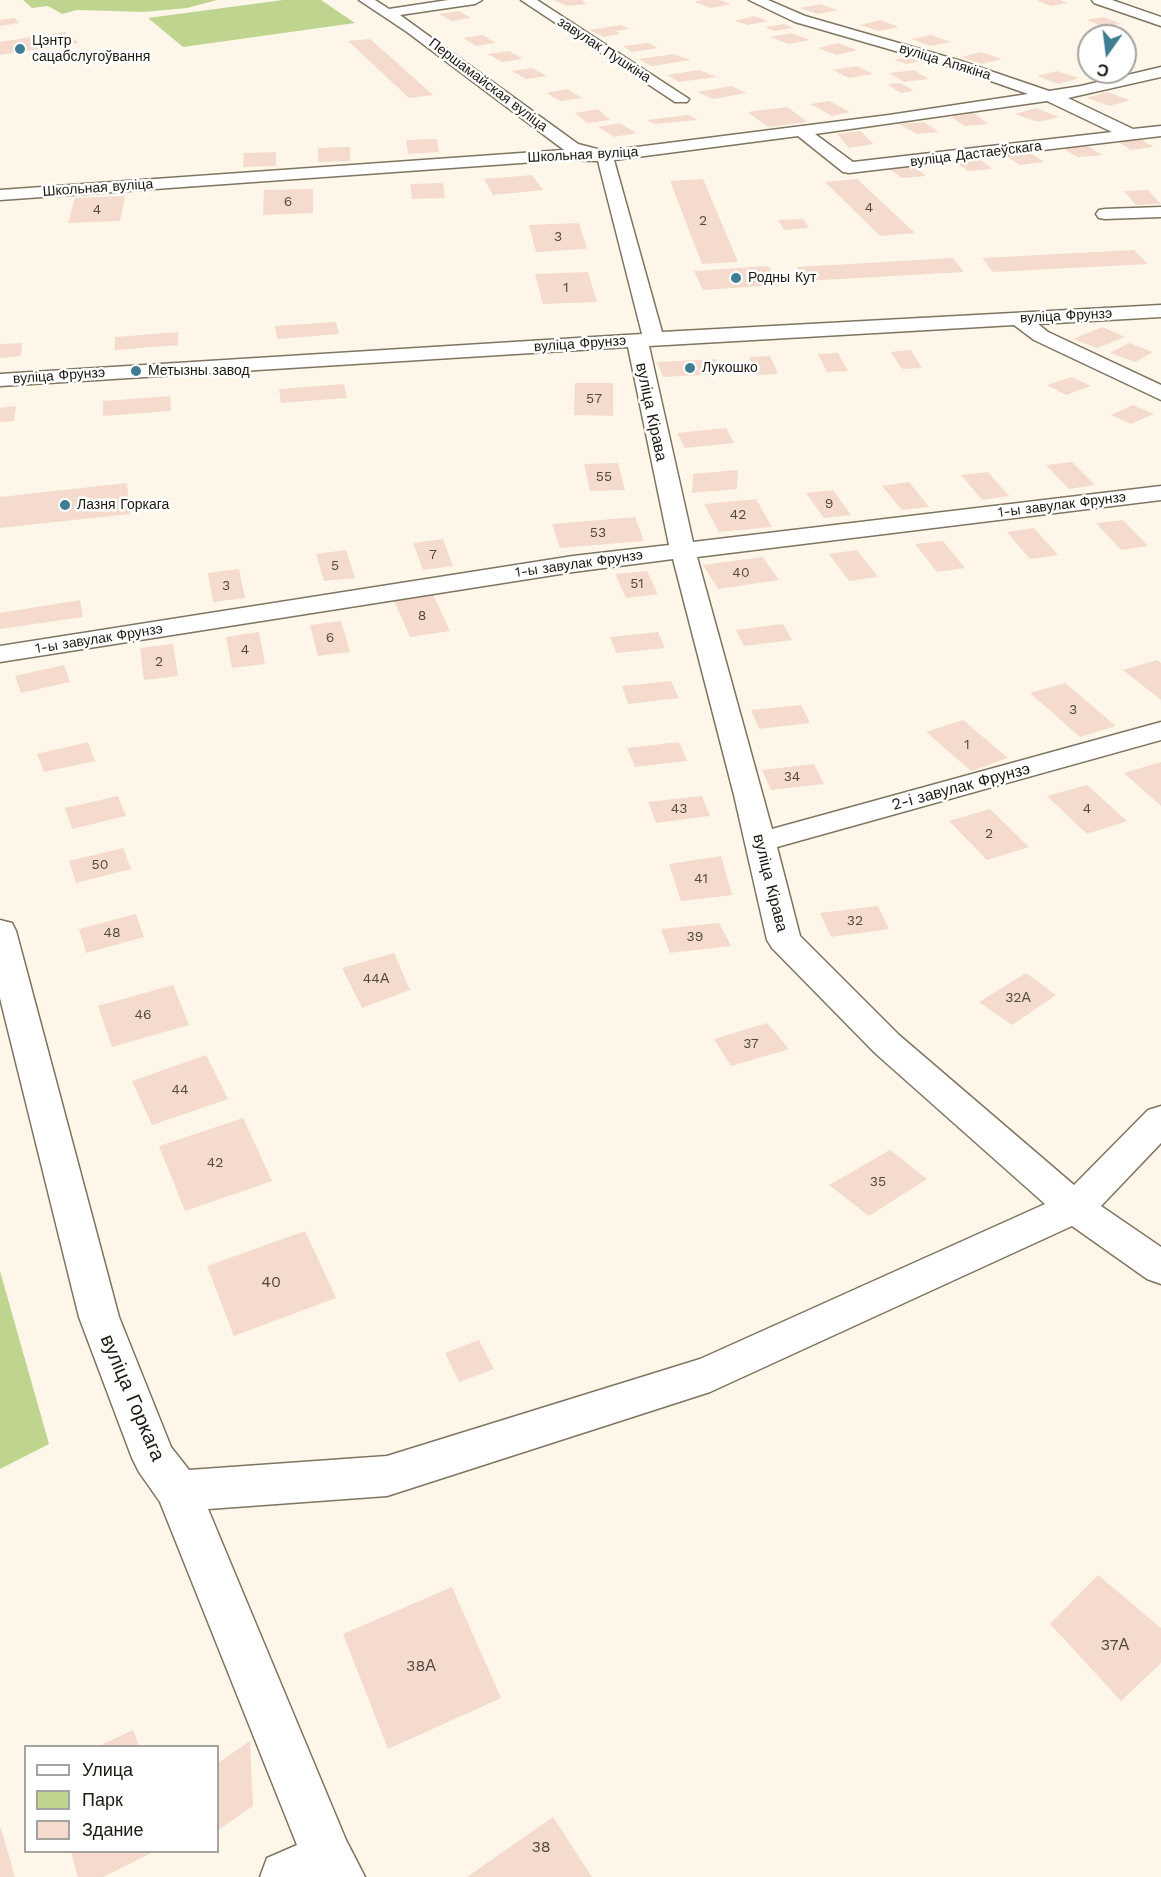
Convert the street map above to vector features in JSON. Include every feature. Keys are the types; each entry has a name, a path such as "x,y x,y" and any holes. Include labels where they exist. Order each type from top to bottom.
{"street":[{"name":"Першамайская вуліца","path":"366,0 495,89 572,148 605,156"},
{"path":"388,13 475,0"},
{"name":"завулак Пушкіна","path":"528,0 681,99"},
{"name":"вуліца Апякіна","path":"756,0 809,22 956,64 1048,96 1131,135"},
{"path":"1099,0 1161,22"},
{"name":"Школьная вуліца","path":"0,195 563,154 605,156 802,132 1048,96 1161,72"},
{"name":"вуліца Дастаеўскага","path":"802,132 849,168 1161,131"},
{"path":"605,156 645,340"},
{"path":"1105,214 1161,212"},
{"name":"вуліца Фрунзэ","path":"0,381 645,340 1161,311"},
{"path":"1017,318 1041,336 1161,393"},
{"name":"вуліца Кірава","path":"645,340 664,474 784,940 887,1044 1075,1208 1161,1268"},
{"name":"1-ы завулак Фрунзэ","path":"0,654 573,564 1161,493"},
{"name":"2-і завулак Фрунзэ","path":"760,842 1161,731"},
{"name":"вуліца Горкага","path":"0,932 99,1317 153,1458 178,1491 318,1870"},
{"path":"178,1491 387,1476 710,1374 1075,1208 1161,1120"}],"green space":[{"path":"23,0 217,0 187,8 143,12 77,10 62,14 48,6 32,8"},
{"path":"283,0 321,0 355,23 183,47 148,18"},
{"path":"0,1271 49,1444 0,1469"}],"building":[{"path":"554,0 581,0 588,4 567,6"},
{"path":"720,0 731,4 711,8 694,2"},
{"path":"1036,0 1060,0 1068,3 1051,6"},
{"path":"820,4 838,10 818,14 800,8"},
{"path":"459,11 471,18 452,21 439,14"},
{"path":"754,16 768,21 748,25 734,21"},
{"path":"1104,17 1121,24 1097,24 1087,20"},
{"path":"15,18 19,23 0,26 0,20"},
{"path":"880,20 899,27 879,31 860,25"},
{"path":"784,24 793,28 774,31 765,27"},
{"path":"621,25 629,29 616,31 620,34 604,37 589,30"},
{"name":"Цэнтр сацабслугоўвання","path":"65,32 79,43 0,55 0,42"},
{"path":"791,33 810,40 789,44 770,37"},
{"path":"483,35 496,43 476,46 463,38"},
{"path":"931,35 951,42 931,46 911,39"},
{"path":"370,39 433,95 409,98 348,41"},
{"path":"648,43 658,48 632,52 623,46"},
{"path":"838,43 857,50 837,55 818,48"},
{"path":"509,51 523,59 502,62 488,54"},
{"path":"981,52 1002,59 982,64 961,57"},
{"path":"674,54 691,60 652,66 638,59"},
{"path":"907,57 919,61 907,64 894,60"},
{"path":"857,66 873,74 849,78 833,70"},
{"path":"532,68 547,76 526,79 512,71"},
{"path":"699,70 717,77 679,82 667,75"},
{"path":"914,70 929,79 904,82 889,73"},
{"path":"1057,71 1077,79 1059,84 1037,76"},
{"path":"901,83 914,91 901,93 887,84"},
{"path":"731,86 747,93 713,99 697,92"},
{"path":"567,89 582,98 561,101 546,93"},
{"path":"1107,92 1130,100 1110,106 1087,98"},
{"path":"829,101 850,112 832,116 810,104"},
{"path":"787,107 808,122 768,127 747,112"},
{"path":"1036,108 1059,117 1038,122 1015,114"},
{"path":"598,109 610,120 587,123 575,113"},
{"path":"974,113 988,124 965,126 951,117"},
{"path":"688,115 698,120 654,124 647,120"},
{"path":"924,122 939,132 917,134 899,124"},
{"path":"620,123 636,133 614,137 598,127"},
{"path":"861,131 873,144 849,148 837,134"},
{"path":"1137,137 1154,147 1131,150 1114,139"},
{"path":"437,139 439,152 408,154 406,140"},
{"path":"1085,144 1102,155 1078,157 1061,147"},
{"path":"350,147 350,161 318,162 318,148"},
{"path":"1027,151 1044,162 1020,165 1003,154"},
{"path":"276,152 276,166 243,167 244,153"},
{"path":"977,157 992,169 968,171 952,160"},
{"path":"911,164 926,176 902,178 887,167"},
{"path":"532,175 543,190 493,195 484,179"},
{"path":"703,179 738,262 702,264 670,181"},
{"path":"857,179 915,233 880,236 825,182"},
{"path":"443,183 445,198 412,199 410,184"},
{"path":"313,189 313,213 263,215 264,190"},
{"path":"1148,190 1161,204 1136,205 1124,191"},
{"path":"125,196 120,221 68,223 75,198"},
{"path":"803,219 809,228 784,230 778,220"},
{"path":"579,223 587,249 536,252 529,225"},
{"path":"1134,250 1148,264 993,272 982,258"},
{"path":"953,258 964,272 806,281 797,267"},
{"name":"Родны Кут","path":"768,266 779,285 703,290 694,271"},
{"path":"588,272 597,302 543,304 535,274"},
{"path":"336,322 339,334 277,339 275,326"},
{"path":"1102,327 1125,337 1097,348 1073,339"},
{"path":"178,332 178,345 115,350 115,337"},
{"path":"22,343 21,356 0,358 0,344"},
{"path":"1129,343 1153,352 1135,362 1110,353"},
{"path":"911,350 922,368 902,369 891,352"},
{"path":"838,353 848,371 827,372 818,354"},
{"path":"770,356 778,374 757,375 749,357"},
{"name":"Лукошко","path":"716,359 722,374 663,377 657,362"},
{"path":"1072,377 1091,386 1066,395 1047,385"},
{"path":"575,383 613,383 613,416 574,415"},
{"path":"344,384 347,398 281,403 279,389"},
{"path":"170,396 171,411 103,416 103,401"},
{"path":"1133,405 1154,414 1131,424 1111,415"},
{"path":"16,406 14,421 0,422 0,408"},
{"path":"726,428 734,443 685,448 677,433"},
{"path":"1072,462 1095,485 1069,489 1046,465"},
{"path":"618,463 625,490 590,491 584,464"},
{"path":"738,470 737,489 692,493 693,474"},
{"path":"988,472 1009,496 982,500 961,475"},
{"path":"909,482 929,507 902,510 882,486"},
{"name":"Лазня Горкага","path":"127,483 130,514 0,528 0,497"},
{"path":"833,490 851,515 824,518 806,493"},
{"path":"756,499 772,527 719,532 704,504"},
{"path":"635,517 644,541 560,548 552,524"},
{"path":"1123,520 1148,546 1121,550 1096,523"},
{"path":"1034,528 1058,555 1030,559 1007,532"},
{"path":"443,539 453,566 423,570 413,543"},
{"path":"943,541 965,568 937,572 915,544"},
{"path":"346,550 355,578 324,581 316,554"},
{"path":"857,550 878,577 849,581 829,554"},
{"path":"763,557 779,580 718,589 703,565"},
{"path":"239,569 245,598 213,602 208,573"},
{"path":"647,571 658,594 626,598 615,574"},
{"path":"433,594 450,631 410,637 394,600"},
{"path":"80,600 83,617 0,629 0,613"},
{"path":"341,621 350,652 318,656 310,625"},
{"path":"783,624 792,640 744,646 736,630"},
{"path":"259,632 265,664 232,668 226,637"},
{"path":"658,632 665,648 616,653 610,637"},
{"path":"173,644 178,676 144,680 140,648"},
{"path":"1157,660 1161,663 1161,700 1123,670"},
{"path":"64,665 70,682 21,693 15,676"},
{"path":"671,681 679,698 628,704 622,686"},
{"path":"1065,683 1116,726 1080,737 1030,693"},
{"path":"801,705 810,723 759,729 751,710"},
{"path":"963,720 1008,758 971,771 926,732"},
{"path":"88,742 95,761 44,772 37,754"},
{"path":"679,742 687,761 635,767 627,748"},
{"path":"1161,762 1161,806 1124,773"},
{"path":"814,764 824,784 771,790 762,770"},
{"path":"1087,785 1127,821 1087,834 1047,796"},
{"path":"118,796 126,816 72,829 65,808"},
{"path":"702,796 710,816 656,823 648,802"},
{"path":"990,809 1029,847 987,860 949,821"},
{"path":"123,848 131,869 76,883 69,861"},
{"path":"721,856 732,895 681,901 669,864"},
{"path":"878,906 889,929 831,937 820,913"},
{"path":"136,914 144,937 86,953 79,929"},
{"path":"719,923 731,946 670,953 661,929"},
{"path":"394,953 410,990 362,1008 342,968"},
{"path":"1026,973 1056,995 1012,1025 979,1002"},
{"path":"173,985 189,1025 112,1047 98,1006"},
{"path":"767,1023 789,1049 731,1066 714,1039"},
{"path":"206,1055 228,1099 152,1125 132,1081"},
{"path":"243,1118 272,1181 185,1211 159,1146"},
{"path":"890,1150 927,1179 869,1216 829,1185"},
{"path":"305,1231 336,1298 234,1336 207,1266"},
{"path":"479,1340 494,1369 459,1382 445,1353"},
{"path":"1098,1575 1161,1628 1161,1663 1121,1701 1050,1624"},
{"path":"452,1587 501,1698 388,1749 343,1634"},
{"path":"133,1730 139,1745 101,1745"},
{"path":"250,1741 253,1806 219,1829 219,1762"},
{"path":"553,1817 592,1877 467,1877"},
{"path":"1,1828 15,1877 0,1877"},
{"path":"71,1853 151,1853 103,1877 78,1877"}],"place":[{"name":"Цэнтр сацабслугоўвання","path":"20,49"},
{"name":"Родны Кут","path":"736,278"},
{"name":"Лукошко","path":"690,368"},
{"name":"Метызны завод","path":"136,371"},
{"name":"Лазня Горкага","path":"65,505"}]}
